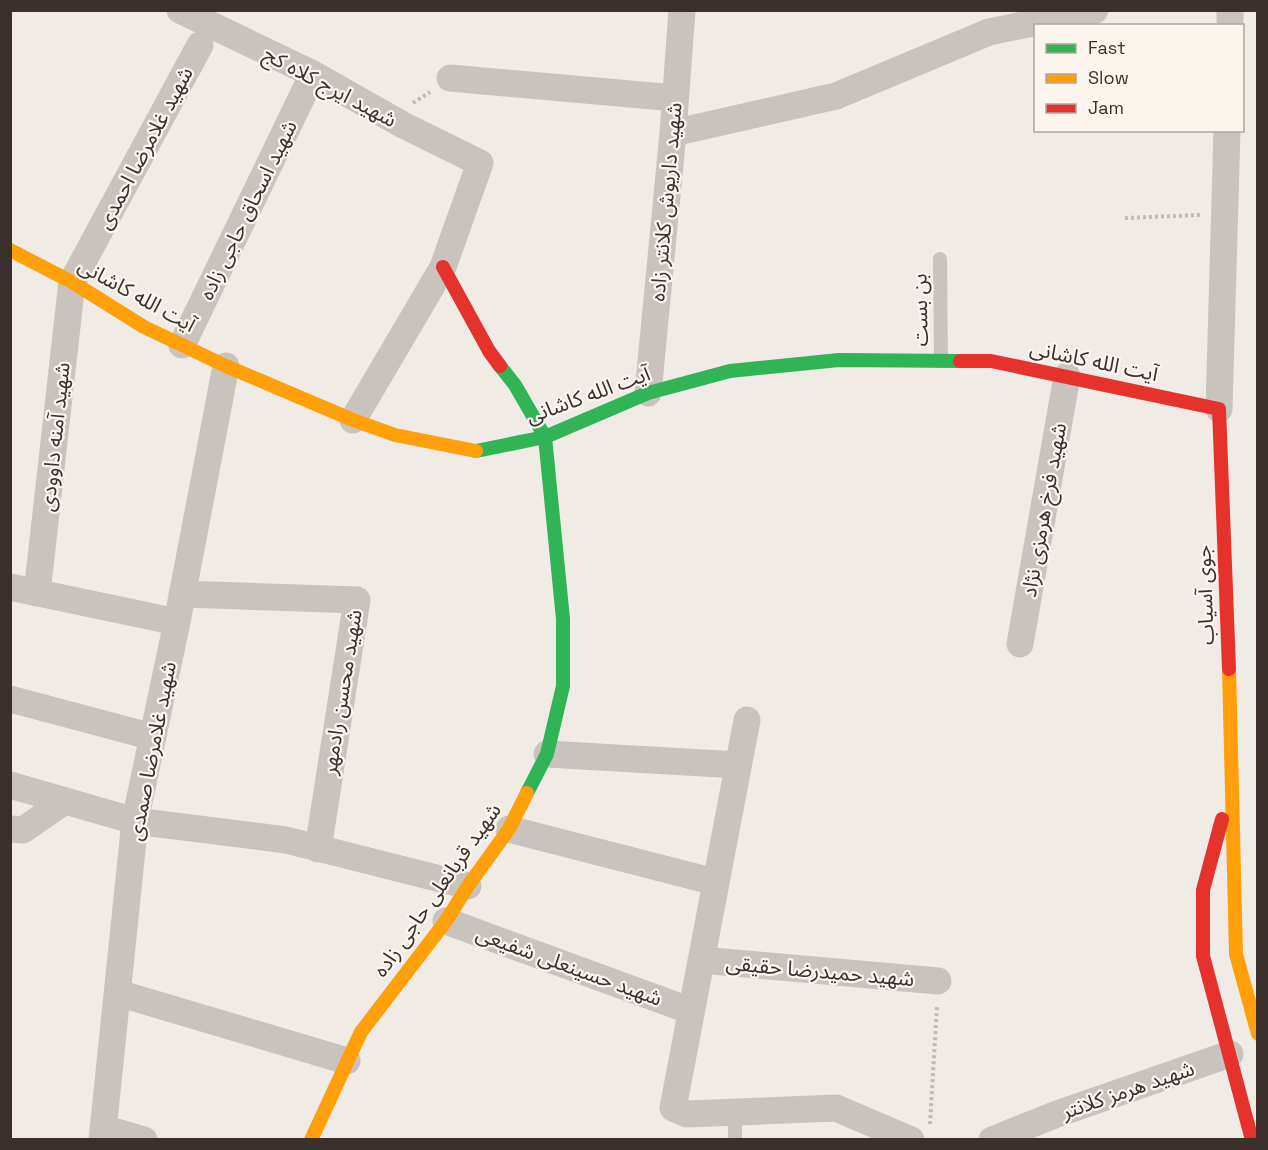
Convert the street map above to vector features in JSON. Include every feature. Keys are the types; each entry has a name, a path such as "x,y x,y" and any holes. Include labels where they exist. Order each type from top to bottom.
{"street":[{"name":"شهید ایرج کلاه کج","path":"180,10 313,74 390,118 480,163 443,267"},
{"name":"شهید داریوش کلانتر زاده","path":"648,393 673,133 682,10"},
{"path":"673,133 836,96 989,33 1095,10"},
{"name":"شهید غلامرضا احمدی","path":"72,282 200,45"},
{"name":"شهید اسحاق حاجی زاده","path":"182,345 313,74"},
{"path":"450,78 675,98"},
{"path":"1219,409 1227,132"},
{"name":"آیت الله کاشانی","path":"10,250 72,282 144,327 226,366 353,420 395,435 475,451 545,437 648,393 730,371 839,360 991,361 1219,409"},
{"path":"353,420 443,267"},
{"path":"443,267 489,351 515,385 545,437"},
{"name":"شهید آمنه داوودی","path":"38,593 72,282"},
{"name":"شهید غلامرضا صمدی","path":"103,1134 135,821 177,622 226,366"},
{"name":"شهید فرخ هرمزی نژاد","path":"1020,644 1067,376"},
{"name":"جوی آسیاب","path":"1219,409 1233,780 1236,954 1257,1034"},
{"name":"شهید قربانعلی حاجی زاده","path":"310,1140 361,1032 446,921 509,829 547,754 562,686 563,619 545,437"},
{"path":"10,587 177,622"},
{"name":"شهید محسن رادمهر","path":"182,594 357,600 318,849"},
{"path":"10,699 153,737"},
{"path":"747,720 673,1108 687,1114 836,1108 921,1134"},
{"path":"547,754 738,765"},
{"name":"جوی آسیاب","path":"1233,780 1203,890 1203,956 1252,1140"},
{"path":"10,785 135,821 286,840 468,886"},
{"path":"10,829 23,830 65,801"},
{"path":"509,829 715,882"},
{"name":"شهید حسینعلی شفیعی","path":"446,921 691,1011"},
{"name":"شهید حمیدرضا حقیقی","path":"701,960 938,981"},
{"path":"118,993 347,1061"},
{"name":"شهید هرمز کلانتر","path":"992,1140 1230,1054"},
{"path":"103,1134 144,1140"}],"lane":[{"name":"بن بست","path":"940,259 941,361"},
{"path":"735,1115 735,1140"}],"path":[{"path":"390,118 450,78"},
{"path":"1125,218 1225,214"},
{"path":"921,1134 938,981"}],"traffic: fast":[{"path":"476,451 545,437 648,393 730,371 839,360 960,361"},
{"path":"500,366 515,385 545,437 563,619 563,686 547,754 527,793"}],"traffic: slow":[{"path":"10,250 72,282 144,327 226,366 353,420 395,435 476,451"},
{"path":"1229,669 1236,954 1258,1034"},
{"path":"311,1140 361,1032 446,921 509,829 527,793"}],"traffic: jam":[{"path":"443,267 489,351 500,366"},
{"path":"960,361 991,361 1219,409 1229,669"},
{"path":"1222,819 1203,890 1203,956 1252,1140"}]}
